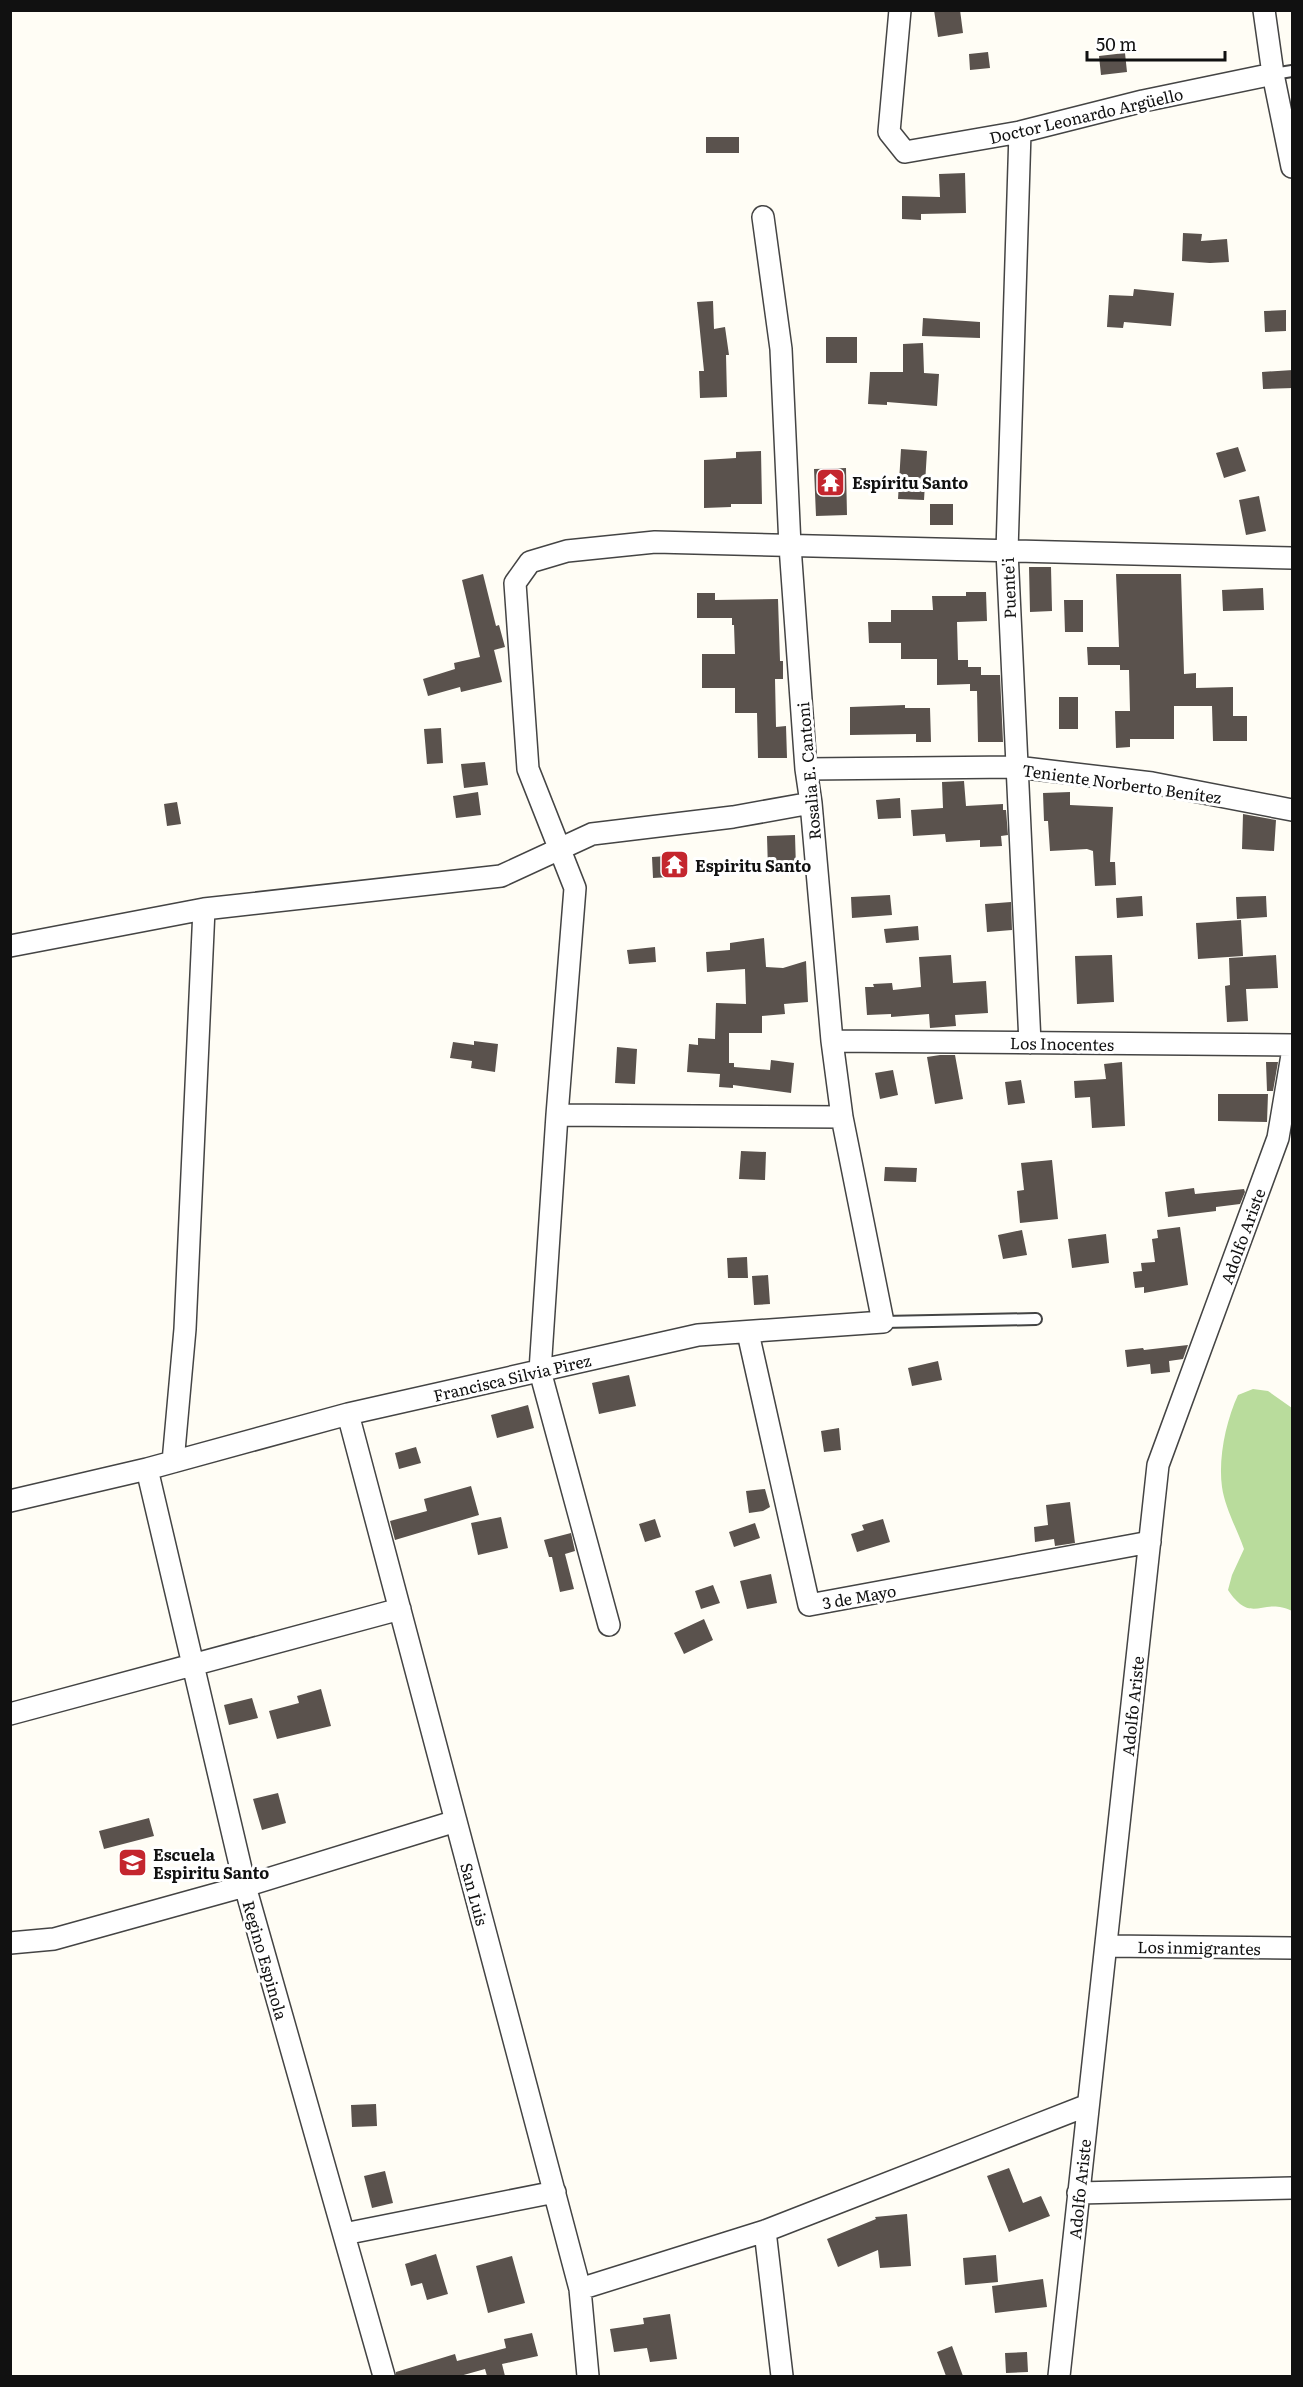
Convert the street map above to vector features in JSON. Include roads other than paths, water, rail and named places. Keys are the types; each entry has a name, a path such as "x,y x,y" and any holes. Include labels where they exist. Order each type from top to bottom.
{"street":[{"name":"Doctor Leonardo Argüello","path":"900,10 889,132 905,152 1020,132 1143,101 1283,73"},
{"path":"1264,10 1283,73 1293,167"},
{"name":"Puente'i","path":"1020,132 1007,551 1030,1043"},
{"name":"Rosalia E. Cantoni","path":"763,217 781,350 790,546 806,769 811,802 832,1041 842,1117 883,1322"},
{"path":"609,1625 540,1371 556,1114 575,888 528,769 516,583 530,562 567,551 655,542 1293,558"},
{"name":"Teniente Norberto Benítez","path":"806,769 1016,767 1152,783 1293,810"},
{"path":"10,946 204,909 501,876 592,834 733,817 811,802"},
{"path":"173,1462 185,1329 204,909"},
{"name":"Los Inocentes","path":"832,1041 1293,1045"},
{"name":"Adolfo Ariste","path":"1059,2376 1158,1465 1278,1138 1293,1055"},
{"path":"556,1114 842,1117"},
{"name":"Francisca Silvia Pirez","path":"10,1501 147,1469 348,1414 698,1335 883,1322"},
{"name":"3 de Mayo","path":"748,1333 809,1605 1149,1542"},
{"name":"San Luis","path":"348,1414 580,2289 588,2376"},
{"name":"Regino Espinola","path":"147,1469 245,1886 384,2376"},
{"path":"10,1714 400,1610"},
{"path":"10,1943 54,1939 245,1886 456,1821"},
{"name":"Los inmigrantes","path":"1106,1946 1293,1948"},
{"path":"580,2289 765,2232 1088,2105"},
{"path":"1078,2193 1293,2188"},
{"path":"344,2234 555,2192"},
{"path":"765,2232 782,2376"}],"lane":[{"path":"883,1322 1036,1318"}],"place":[{"name":"Espíritu Santo","path":"831,482"},
{"name":"Espiritu Santo","path":"674,865"},
{"name":"Escuela Espiritu Santo","path":"132,1863"}]}
